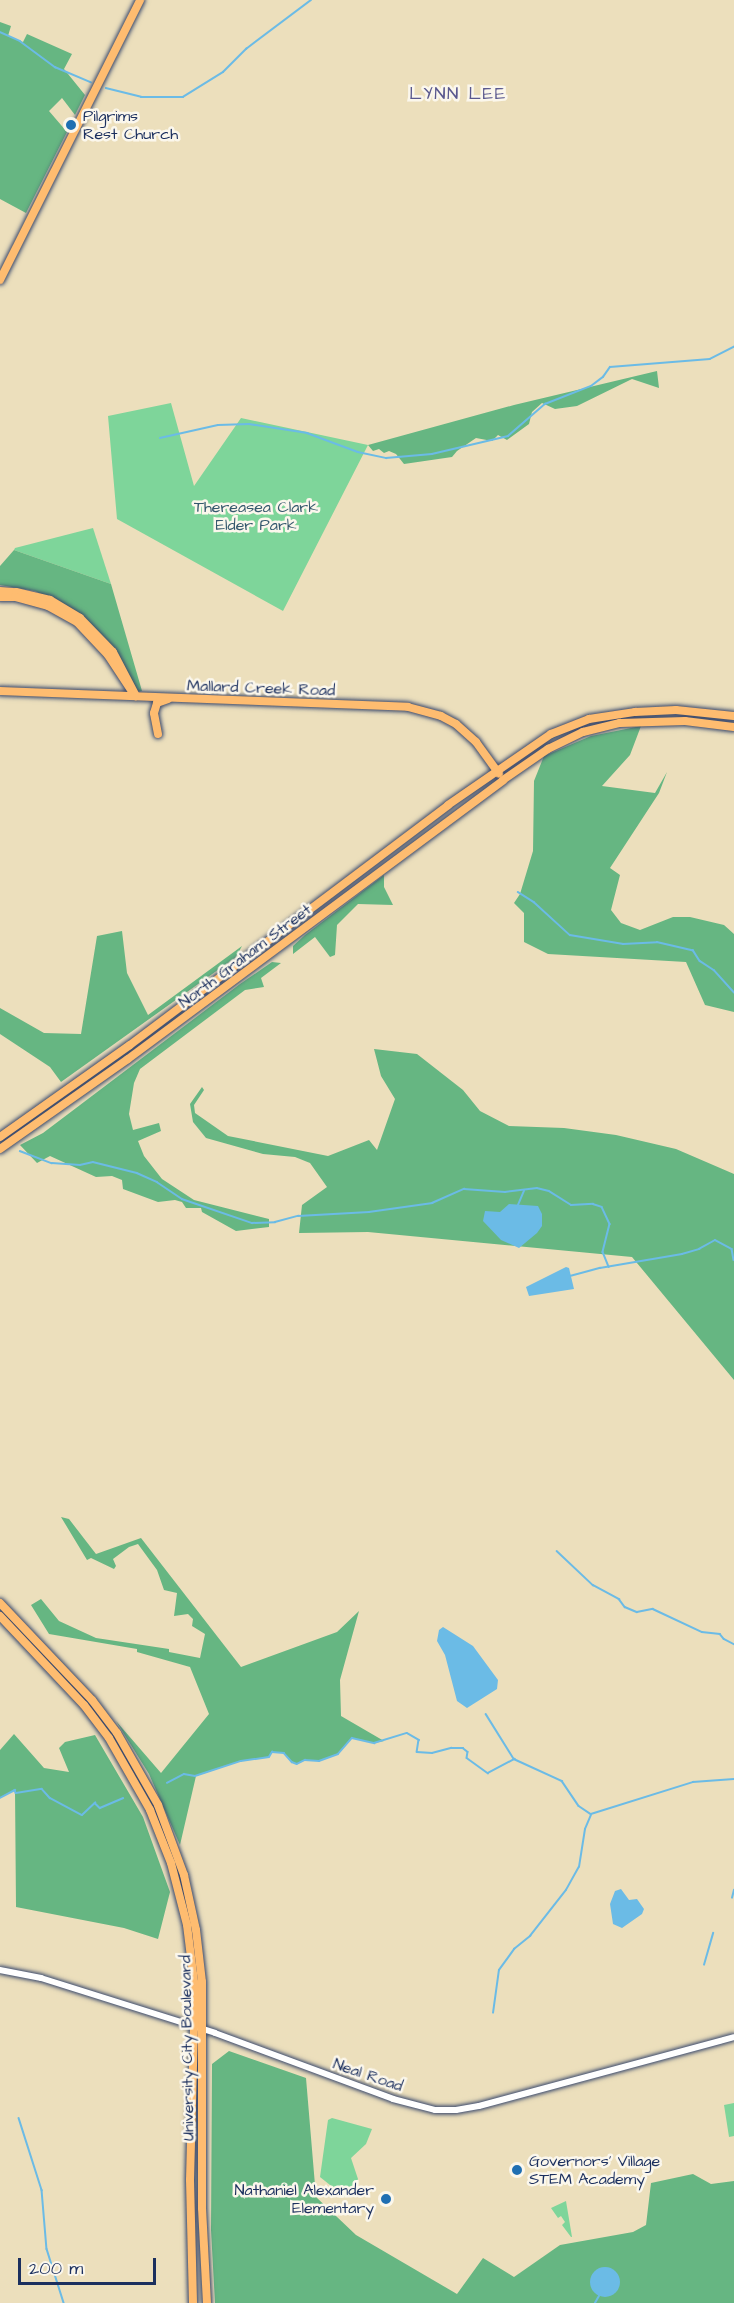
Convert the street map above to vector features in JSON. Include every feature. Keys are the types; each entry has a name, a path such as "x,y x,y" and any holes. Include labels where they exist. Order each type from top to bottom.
{"main road":[{"path":"0,280 140,0"},
{"path":"0,591 16,592 50,600 80,618 113,652 136,696"},
{"path":"0,597 31,600 62,612 98,642 136,696"},
{"path":"116,695 121,686 120,674"},
{"name":"Mallard Creek Road","path":"0,691 412,708 441,716 456,724 476,742 503,780"},
{"path":"158,734 154,719 156,705 161,700 174,698"},
{"path":"497,770 551,734 600,717 676,710 734,716"},
{"path":"503,780 548,749 597,728 663,720 734,727"},
{"name":"North Graham Street","path":"0,1137 130,1045 497,770"},
{"name":"North Graham Street","path":"0,1149 128,1059 503,780"},
{"name":"University City Boulevard","path":"0,1603 92,1700 126,1748 154,1797 172,1839 194,1916 201,1973 190,2180 193,2303"},
{"name":"University City Boulevard","path":"0,1616 96,1720 123,1760 150,1810 171,1863 187,1925 195,1989 207,2303"}],"street":[{"name":"Neal Road","path":"0,1970 53,1982 198,2028 398,2100 444,2110 479,2106 734,2037"}],"green space":[{"path":"0,22 11,26 8,36 23,42 27,34 72,54 64,69 85,95 75,115 62,98 49,111 67,132 26,213 0,199"},
{"path":"657,371 659,388 632,379 577,406 555,409 542,403 532,412 529,424 507,440 498,435 492,441 476,438 452,457 404,464 396,454 389,451 384,453 379,449 373,451 368,445 514,405"},
{"name":"Thereasea Clark Elder Park","path":"171,403 194,486 241,418 368,445 283,611 117,519 108,416"},
{"path":"93,528 111,584 14,550 15,548"},
{"path":"14,550 111,584 142,691 137,691 108,641 78,612 35,591 0,585 0,566"},
{"path":"641,726 630,755 602,786 655,793 667,772 659,793 610,868 620,875 611,910 621,923 640,930 673,917 690,917 724,925 734,934 734,1012 705,1005 686,962 548,954 524,942 524,913 514,903 520,894 533,851 534,781 544,756 591,736"},
{"path":"384,875 384,887 393,905 358,904 337,925 335,955 330,957 315,937 293,954 293,946 305,935"},
{"path":"122,931 127,973 148,1015 242,946 236,957 61,1082 50,1067 0,1034 0,1008 44,1033 81,1034 97,936"},
{"path":"272,962 281,963 261,978 264,987 245,990 140,1069 134,1083 129,1114 133,1130 159,1123 161,1131 138,1141 144,1156 162,1179 194,1200 269,1219 269,1227 236,1231 202,1212 201,1208 186,1208 182,1202 175,1200 158,1202 123,1189 122,1180 112,1176 96,1177 50,1156 37,1163 20,1145 43,1133"},
{"path":"374,1049 417,1054 463,1090 480,1111 509,1126 564,1128 616,1135 676,1149 734,1174 734,1380 632,1257 368,1232 299,1233 302,1205 327,1187 310,1163 295,1157 263,1154 206,1138 193,1122 190,1104 202,1087 204,1090 194,1105 195,1113 228,1136 328,1156 369,1140 377,1150 395,1099 381,1076"},
{"path":"61,1517 69,1519 96,1554 141,1538 241,1667 337,1632 359,1611 340,1680 341,1716 384,1741 374,1743 352,1738 338,1754 319,1761 305,1760 297,1764 284,1753 272,1752 269,1757 241,1761 196,1776 180,1845 149,1774 116,1721 161,1773 209,1714 190,1667 137,1652 137,1649 49,1634 31,1605 41,1599 59,1621 96,1638 169,1649 169,1652 200,1658 205,1634 192,1626 193,1619 188,1614 174,1616 177,1593 164,1590 157,1570 138,1544 129,1547 113,1559 116,1566 114,1569 91,1558 87,1560"},
{"path":"14,1734 44,1768 69,1772 59,1748 65,1742 95,1735 143,1817 170,1892 158,1939 124,1928 16,1907 15,1790 0,1798 0,1750"},
{"path":"229,2051 306,2078 316,2197 356,2235 457,2294 483,2258 514,2277 560,2245 633,2232 646,2225 651,2183 693,2174 711,2184 734,2181 734,2303 215,2303 211,2230 212,2064"},
{"path":"734,2103 734,2136 729,2137 724,2105"},
{"path":"332,2118 372,2129 366,2144 351,2158 358,2179 349,2196 345,2197 320,2177 328,2120"},
{"path":"566,2201 572,2237 562,2225 565,2222 561,2216 558,2218 551,2208"}],"water":[{"path":"509,1204 538,1206 542,1214 542,1226 519,1248 501,1240 483,1221 485,1211 500,1212"},
{"path":"566,1267 569,1268 574,1289 529,1296 526,1287"},
{"path":"443,1627 473,1646 498,1680 497,1689 467,1708 457,1701 445,1655 437,1641 439,1630"},
{"path":"621,1889 629,1900 637,1899 644,1909 642,1914 622,1928 613,1924 610,1904 615,1891"},
{"path":"605,2267 616,2271 620,2282 616,2293 605,2297 594,2293 590,2282 594,2271"}],"waterway":[{"path":"106,88 141,97 183,97 223,72 246,49 311,0"},
{"path":"0,32 20,41 55,67 91,82"},
{"path":"160,438 218,425 249,424 307,433 358,452 386,458 432,454 508,436 545,404 591,386 603,377 610,367 710,359 734,347"},
{"path":"518,892 534,902 570,935 623,944 657,942 693,950 700,961 714,970 734,992"},
{"path":"20,1151 52,1163 80,1165 93,1162 137,1173 157,1182 182,1199 252,1223 275,1222 298,1216 369,1212 432,1203 464,1189 505,1192 537,1188 549,1191 571,1205 593,1204 602,1207 610,1224 603,1252 609,1267"},
{"path":"518,1205 524,1191"},
{"path":"570,1276 600,1268 682,1254 699,1249 715,1240 732,1249 734,1260"},
{"path":"557,1551 593,1585 619,1599 625,1607 637,1612 653,1609 702,1632 720,1634 734,1644"},
{"path":"486,1714 514,1759 562,1781 579,1806 591,1814 693,1782 734,1779"},
{"path":"167,1783 184,1774 195,1776 241,1761 269,1757 272,1752 284,1753 297,1764 305,1760 319,1761 338,1754 352,1738 374,1743 407,1733 419,1740 417,1752 432,1753 451,1748 463,1748 468,1752 467,1758 488,1773 514,1759"},
{"path":"0,1798 15,1790 16,1793 42,1789 50,1798 82,1815 95,1803 100,1808 123,1798"},
{"path":"493,2013 499,1970 514,1949 530,1936 566,1890 579,1867 585,1829 591,1815"},
{"path":"732,1898 734,1890"},
{"path":"704,1965 713,1933"},
{"path":"19,2118 42,2190 47,2249 64,2303"},
{"path":"595,2303 599,2296"}],"place":[{"name":"Pilgrims Rest Church","path":"71,125"},
{"name":"Governors' Village STEM Academy","path":"517,2170"},
{"name":"Nathaniel Alexander Elementary","path":"386,2199"}],"district":[{"name":"LYNN LEE","path":"458,94"}]}
